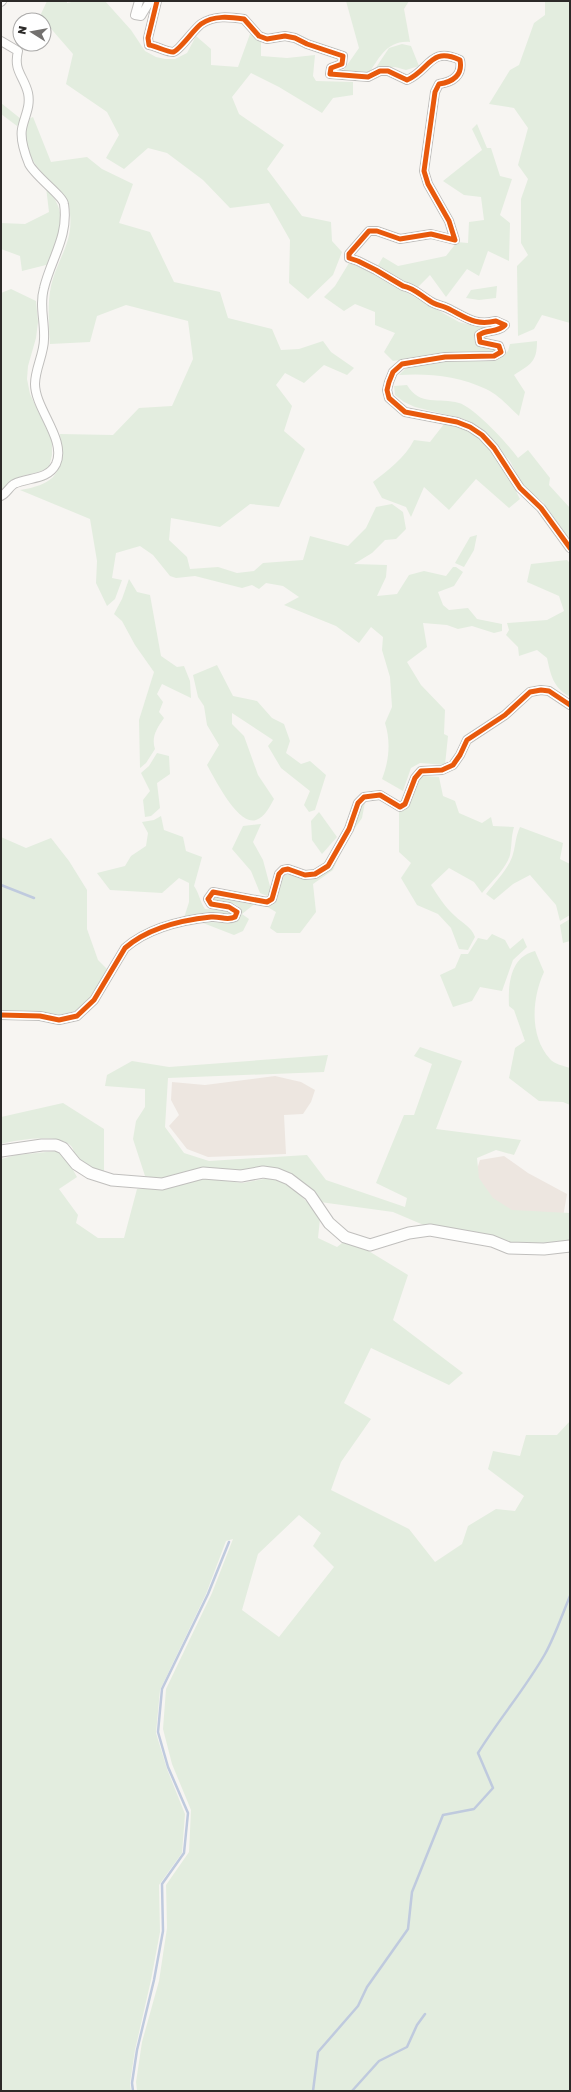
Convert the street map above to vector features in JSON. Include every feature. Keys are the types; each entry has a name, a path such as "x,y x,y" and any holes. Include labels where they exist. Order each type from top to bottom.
{"main road":[{"path":"1,1151 42,1145 56,1145 63,1148 76,1164 90,1173 112,1180 170,1183 185,1176 203,1173 241,1176 263,1172 277,1174 289,1179 310,1196 329,1223 345,1237 370,1246 409,1233 430,1230 492,1241 509,1248 544,1249 570,1246"}],"street":[{"path":"139,1 135,15 140,16 150,1"},
{"path":"156,1 148,38 149,45 172,52 179,50 192,32 202,23 215,18 229,17 244,19 259,36 267,39 286,36 295,38 307,44 343,56 342,64 331,68 330,74 338,76 368,77 380,71 388,71 407,80 417,76 433,58 441,55 460,60 461,67 456,78 448,83 439,84 435,92 424,170 428,184 449,221 455,240 431,234 400,238 377,231 369,231 348,254 348,258 376,270 403,286 410,287 430,302 446,308 460,316 484,324 496,321 505,325 501,329 482,332 479,335 480,342 499,346 501,352 494,356 445,357 402,364 393,372 389,382 387,390 389,398 405,412 456,422 470,427 482,435 494,448 520,488 541,508 570,548"},
{"path":"1,41 18,51 16,60 18,71 28,93 28,110 22,129 23,145 29,165 64,202 66,224 60,245 44,287 41,303 44,340 35,382 36,391 46,419 56,438 58,449 56,463 47,475 13,485 1,496"},
{"path":"1,1015 40,1016 59,1020 77,1016 94,1000 125,948 131,943 148,933 201,918 216,917 231,919 236,917 237,912 233,908 211,904 208,899 213,892 267,902 272,899 279,874 283,870 305,875 315,874 328,866 349,829 358,803 364,797 380,795 400,807 405,804 415,778 421,771 442,770 453,765 460,755 467,740 505,716 530,692 541,690 549,691 570,705"}],"shaded area":[{"path":"275,1076 301,1082 315,1090 311,1102 303,1114 284,1115 286,1154 208,1157 187,1149 169,1126 179,1115 171,1100 172,1082 205,1085"},
{"path":"504,1156 528,1173 567,1194 563,1217 516,1218 489,1202 474,1178 480,1160"}],"green space":[{"path":"47,1 67,1 67,3 76,1 105,1 131,30 145,51 156,57 175,59 187,53 196,36 211,49 211,65 238,67 250,34 261,41 261,56 287,58 315,55 313,76 316,81 353,82 353,95 333,98 322,113 279,87 251,73 232,97 239,114 284,145 267,169 302,216 331,222 332,241 342,252 333,275 308,299 289,283 290,240 269,203 230,208 203,180 167,153 148,148 124,169 106,158 119,135 107,112 66,84 73,54 52,30 52,12 42,12"},
{"path":"346,1 409,1 404,9 410,42 395,44 384,51 368,75 346,74 343,71 359,48"},
{"path":"545,1 570,1 570,323 542,315 534,329 518,336 517,266 528,255 521,243 521,199 528,179 518,165 528,128 514,108 489,104 510,70 519,65 534,23 545,15"},
{"path":"402,44 411,46 419,66 406,70 395,67 375,69 389,48"},
{"path":"1,103 21,119 17,126 1,114"},
{"path":"33,117 51,162 87,157 102,169 133,184 119,223 150,232 174,282 220,292 228,318 272,329 281,350 299,349 323,341 331,352 354,368 347,375 324,365 304,383 285,373 276,385 292,406 284,431 305,449 279,507 250,504 220,527 171,518 169,540 187,557 190,569 218,567 237,573 254,571 263,563 303,560 310,536 348,546 366,528 376,507 392,504 403,512 406,529 396,539 385,540 372,553 354,564 387,565 386,577 377,596 397,594 409,575 424,571 446,576 453,567 456,567 463,572 454,586 438,592 443,605 449,610 468,608 477,619 502,624 502,631 494,633 472,626 458,629 447,625 423,623 427,647 407,662 421,685 445,710 444,734 448,736 445,765 420,763 411,768 403,791 382,779 389,744 385,723 392,707 390,677 382,650 383,637 371,627 359,643 336,626 284,605 299,597 283,586 266,583 259,589 252,585 242,588 195,576 176,578 170,576 153,555 140,546 116,553 112,578 122,580 115,599 107,606 96,583 97,561 90,519 20,490 43,484 56,474 61,458 60,434 113,435 139,408 172,406 193,359 188,321 126,305 97,316 90,342 50,344 49,300 51,286 54,274 69,237 70,215 67,200 36,166 27,149 24,131 26,120"},
{"path":"477,124 487,148 491,148 500,176 512,179 500,215 510,223 509,261 488,251 479,276 467,269 446,297 430,275 417,288 403,284 377,267 383,257 398,266 446,256 457,242 468,243 469,222 484,220 481,197 464,195 443,181 482,150 472,129"},
{"path":"46,187 58,206 60,215 61,224 57,242 50,264 22,271 20,256 1,249 1,223 25,224 49,212"},
{"path":"349,263 363,268 459,322 475,326 499,323 501,325 475,335 479,344 494,348 496,352 458,353 393,361 384,352 395,333 375,325 375,312 355,304 344,311 324,297 335,286"},
{"path":"497,286 496,298 479,300 466,298 471,290"},
{"path":"11,289 36,301 38,322 36,338 28,366 27,379 30,394 52,441 52,455 49,467 38,472 19,477 1,491 1,293"},
{"path":"537,341 536,354 532,362 514,375 525,392 519,416 495,394 465,381 432,375 399,375 407,367 437,362 461,359 483,361 499,359 508,351 510,344"},
{"path":"407,385 412,392 424,399 452,401 459,403 473,411 491,427 518,458 528,450 550,478 549,485 570,508 570,541 543,502 527,490 521,482 510,461 477,427 464,419 415,407 404,402 395,395 394,386"},
{"path":"444,424 462,427 481,439 490,448 504,468 520,499 509,508 476,479 449,510 424,487 411,517 406,507 382,498 373,482 401,458 414,440 430,442"},
{"path":"477,535 474,550 464,567 455,563 470,537"},
{"path":"567,560 570,563 570,697 556,685 547,658 537,650 519,656 518,647 506,635 509,630 507,623 547,620 564,611 559,596 527,582 531,564"},
{"path":"129,579 137,592 150,595 161,656 177,667 184,666 190,681 191,698 162,684 157,694 163,702 159,712 164,718 154,737 155,749 146,763 140,768 139,720 154,672 135,645 122,621 114,614 122,599"},
{"path":"217,665 233,696 257,701 272,718 284,724 290,741 286,753 301,764 310,761 326,775 315,810 309,812 304,805 310,791 281,768 268,746 273,740 232,713 232,724 244,736 258,775 274,799 265,814 259,819 249,820 235,809 221,790 207,765 219,745 207,725 204,706 198,697 193,675"},
{"path":"157,753 169,756 170,774 157,783 160,808 151,816 145,817 143,800 150,791 141,773 149,766"},
{"path":"423,776 439,777 443,796 455,801 459,813 482,823 491,817 493,826 514,827 508,860 502,870 482,893 474,882 449,868 431,885 448,909 473,933 475,937 468,950 459,949 451,928 438,914 417,905 401,878 411,863 399,852 399,812 407,806 415,780"},
{"path":"365,802 362,818 345,842 333,870 313,884 316,912 300,933 277,933 270,928 276,912 264,905 285,875 310,879 317,877 331,869 336,854 361,803"},
{"path":"319,812 337,837 322,854 312,840 311,821"},
{"path":"161,816 164,830 183,837 186,851 202,857 194,886 205,909 232,911 230,915 216,912 184,918 189,902 189,883 179,878 162,893 110,890 97,873 125,866 131,856 146,846 148,833 142,822 154,820"},
{"path":"261,824 253,842 263,860 271,890 267,896 260,893 251,871 232,849 243,826"},
{"path":"520,827 563,843 560,859 570,864 570,915 560,921 556,905 530,875 513,884 494,900 486,894 511,860"},
{"path":"1,837 26,848 51,838 69,861 87,890 87,929 98,960 108,970 91,997 74,1012 60,1016 39,1012 1,1011"},
{"path":"214,895 257,902 242,914 241,909 231,902 212,900"},
{"path":"242,914 249,919 243,931 234,935 203,923 234,920"},
{"path":"570,919 570,941 563,943 560,925"},
{"path":"492,934 505,940 510,949 523,938 527,947 513,960 502,991 480,987 472,1001 453,1007 440,975 455,968 461,954 468,954 478,938 487,940"},
{"path":"535,951 544,972 537,993 535,1005 536,1028 543,1050 550,1059 557,1064 570,1068 570,1105 563,1102 539,1101 509,1078 515,1048 525,1041 514,1010 509,1006 510,981 512,973 520,959"},
{"path":"420,1047 462,1061 436,1129 521,1140 514,1155 496,1150 477,1158 479,1178 493,1198 512,1210 570,1213 570,1242 509,1244 426,1226 393,1212 320,1202 278,1171 167,1180 145,1176 133,1139 136,1121 145,1107 145,1089 105,1086 107,1075 132,1061 169,1067 328,1055 324,1072 168,1078 165,1127 184,1153 209,1161 307,1155 326,1180 405,1207 407,1198 376,1183 404,1115 414,1115 432,1064 414,1056"},
{"path":"63,1103 104,1129 104,1172 89,1168 79,1162 71,1146 64,1141 37,1138 1,1144 1,1117"},
{"path":"57,1151 67,1159 77,1177 59,1189 78,1215 76,1223 98,1238 124,1238 137,1189 165,1189 203,1178 242,1183 275,1177 291,1186 310,1205 320,1219 318,1238 337,1247 346,1240 367,1250 408,1275 393,1320 463,1373 449,1385 371,1348 344,1403 371,1419 341,1462 331,1490 409,1529 435,1562 462,1544 468,1526 496,1509 515,1511 524,1496 488,1469 493,1451 520,1456 526,1435 557,1435 570,1421 570,2091 137,2091 136,2082 142,2042 159,1981 167,1928 166,1885 189,1852 191,1810 172,1764 163,1729 166,1689 212,1593 233,1539 226,1541 206,1594 160,1690 156,1733 167,1769 185,1814 182,1853 159,1885 160,1932 135,2050 130,2083 131,2091 1,2091 1,1159 16,1155","holes":["299,1515 321,1533 313,1546 334,1567 279,1637 242,1610 258,1554"]}],"waterway":[{"path":"1,885 34,898"},
{"path":"133,2091 132,2083 137,2050 154,1980 163,1931 162,1884 184,1853 188,1813 168,1767 158,1732 162,1689 208,1594 229,1542"},
{"path":"313,2091 318,2052 358,2006 367,1987 408,1929 412,1892 443,1815 474,1809 493,1788 478,1753 545,1654 570,1596"},
{"path":"352,2091 379,2061 407,2047 417,2025 425,2014"}],"cycle path":[{"path":"157,1 148,38 149,45 171,52 176,51 201,24 211,19 228,17 244,19 259,36 267,39 285,36 295,38 307,44 343,56 342,64 331,68 330,74 368,77 380,71 388,71 407,80 415,76 436,58 450,56 460,60 460,70 456,77 449,82 439,84 435,92 424,171 428,184 449,221 455,240 431,234 400,239 377,231 369,231 349,254 349,258 376,270 403,286 414,290 434,303 470,320 482,322 496,321 505,325 499,329 479,335 480,342 499,346 501,352 494,356 445,357 402,364 393,372 389,382 387,390 389,398 405,412 457,422 470,427 482,435 494,448 520,488 541,508 570,548"},
{"path":"1,1015 40,1016 59,1020 77,1016 94,1000 125,948 134,941 155,930 189,920 211,917 229,919 235,917 237,912 229,907 211,904 208,899 213,892 267,902 272,899 279,874 283,870 288,869 305,875 315,874 328,866 349,829 358,803 364,797 380,795 400,807 405,804 415,778 421,771 442,770 453,765 460,755 467,740 505,715 530,692 541,690 549,691 570,705"}]}
